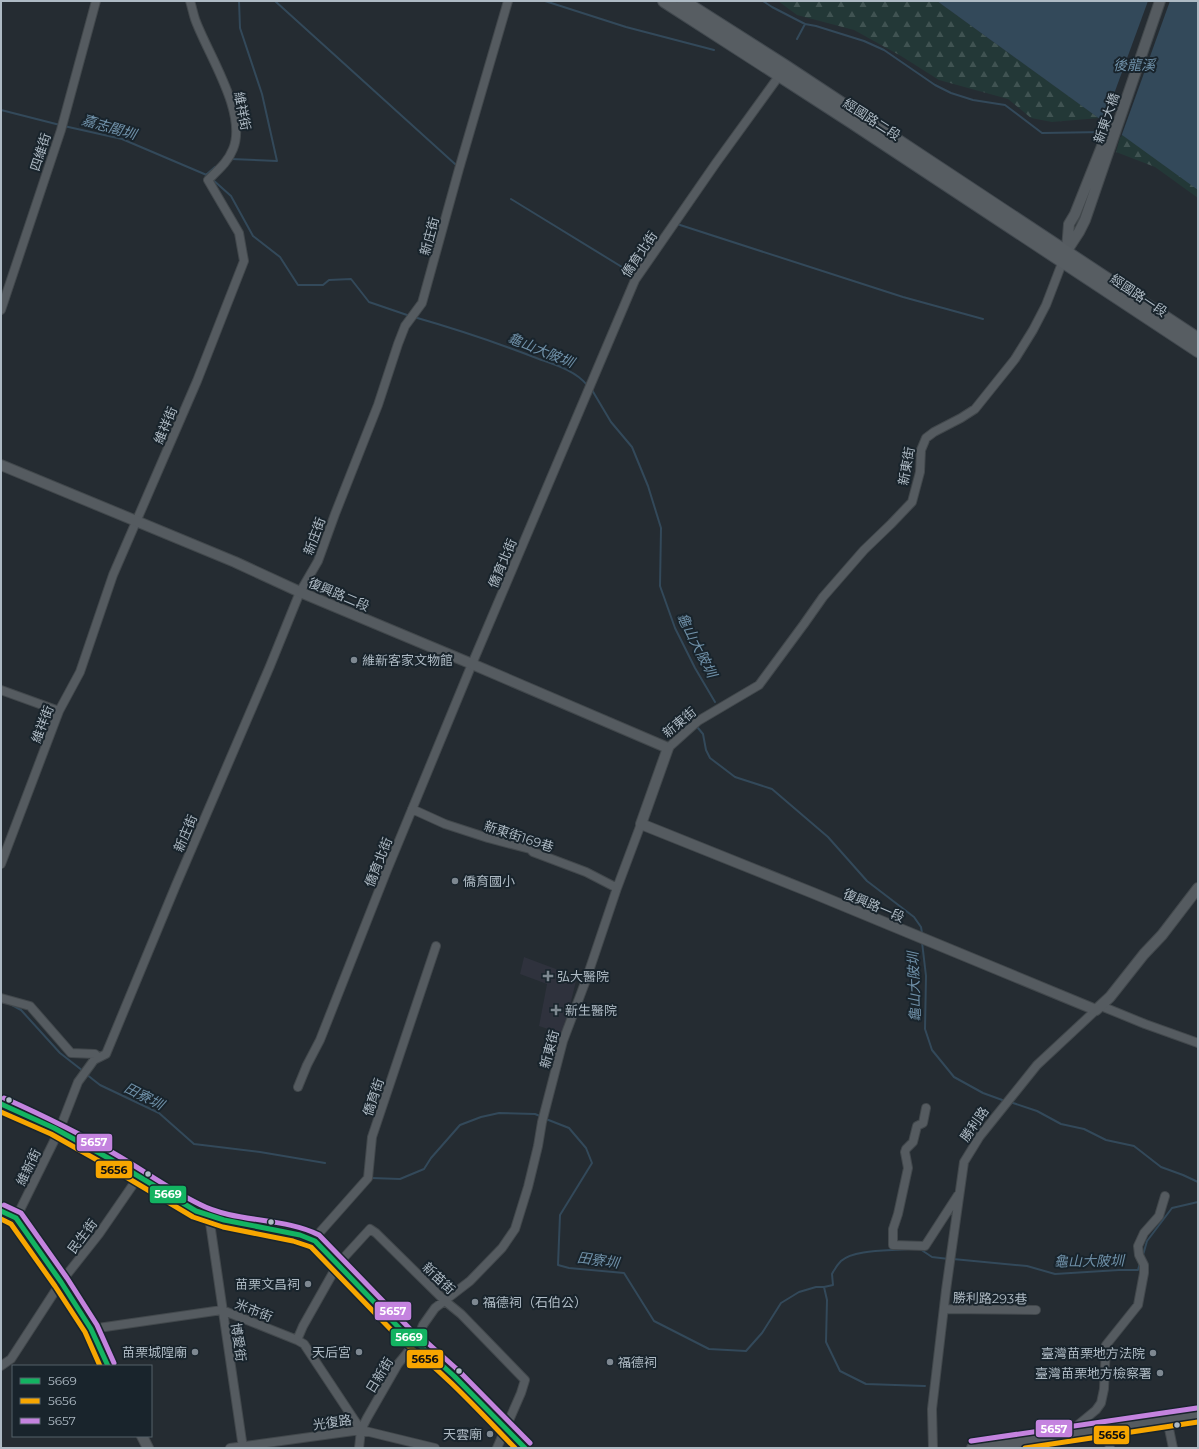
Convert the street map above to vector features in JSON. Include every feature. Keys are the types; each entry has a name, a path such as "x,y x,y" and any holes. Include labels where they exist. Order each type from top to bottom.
{"main road":[{"name":"經國路二段","path":"664,1 779,76 1065,257"},
{"name":"經國路二段","path":"683,1 1065,257"},
{"name":"經國路一段","path":"1065,257 1198,339"},
{"name":"經國路一段","path":"1065,257 1198,351"}],"street":[{"name":"四維街","path":"1,310 61,130 96,1"},
{"name":"維祥街","path":"1,864 59,711 80,672 113,576 197,381 244,261 239,233 208,180 227,162 234,149 237,133 234,117 227,90 194,18 190,1"},
{"name":"新庄街","path":"78,1082 96,1058 106,1054 178,879 270,666 300,592 318,561 378,405 405,326 422,303 508,1"},
{"name":"新東大橋","path":"1065,257 1069,224 1075,214 1107,135 1153,1"},
{"name":"新東大橋","path":"1065,257 1085,220 1160,1"},
{"name":"僑育北街","path":"298,1087 320,1040 412,809 472,664 635,280 716,163 779,76"},
{"name":"新東街","path":"445,1301 470,1281 502,1248 514,1229 528,1187 542,1122 546,1112 563,1041 668,748 698,721 759,685 823,597 864,550 912,502 920,472 921,450 926,438 975,409 1015,359 1046,305 1065,257"},
{"name":"復興路二段","path":"1,465 135,522 235,562 300,592 668,748"},
{"path":"1,690 59,711"},
{"name":"新東街169巷","path":"412,809 445,824 488,838 530,849 533,852 586,872 618,888"},
{"name":"復興路一段","path":"641,824 1098,1008"},
{"name":"勝利路","path":"933,1448 932,1409 950,1259 964,1162 980,1136 1037,1065 1110,997 1144,954 1162,935 1198,888"},
{"name":"僑育街","path":"313,1240 368,1178 372,1137 436,946"},
{"path":"1,998 30,1006 71,1053 95,1054 96,1058"},
{"path":"1098,1008 1198,1042"},
{"name":"維新街","path":"16,1218 59,1131 78,1082"},
{"path":"1,1104 59,1131 138,1176 186,1206 208,1216 302,1235 313,1240 321,1246 407,1336 416,1342 454,1376 524,1448"},
{"path":"926,1108 923,1123 917,1126 913,1142 905,1152 908,1168 898,1214 893,1229 893,1245 925,1246 960,1193"},
{"name":"民生街","path":"1,1366 10,1359 61,1282 99,1234 138,1176"},
{"path":"1076,1433 1079,1424 1096,1410 1101,1403 1104,1389 1106,1345 1138,1304 1144,1273 1138,1246 1144,1233 1159,1216 1165,1196"},
{"path":"1,1211 16,1218 61,1282 91,1328 108,1365"},
{"name":"博愛街","path":"208,1216 243,1447"},
{"name":"新苗街","path":"338,1264 370,1229 376,1233 445,1301 461,1314 525,1380 521,1393 505,1428"},
{"path":"297,1340 303,1326 338,1264"},
{"name":"日新街","path":"359,1448 361,1430 398,1364 416,1342 423,1325 430,1314 435,1308 445,1301"},
{"name":"勝利路293巷","path":"944,1309 1036,1310"},
{"name":"米市街","path":"91,1328 222,1310 304,1344 361,1430"},
{"path":"972,1448 1198,1415"},
{"path":"1167,1419 1173,1448"},
{"path":"497,1448 505,1428"},
{"path":"1106,1429 1110,1448"},
{"name":"光復路","path":"230,1448 361,1430 435,1448"},
{"path":"142,1437 148,1448"}],"shaded area":[{"path":"524,957 577,977 563,1034 539,1026 547,984 520,974"}],"green space":[{"path":"778,1 937,1 1099,118 1052,122 1031,118 1008,99 939,80 901,56 854,30 797,15"},
{"path":"1121,134 1198,187 1198,198 1155,167 1116,152"}],"water":[{"name":"後龍溪","path":"937,1 1198,1 1198,190"}],"pier":[{"path":"1148,1 1170,1 1121,137 1103,124"}],"waterway":[{"path":"231,159 277,161 262,94 240,28 239,1"},
{"path":"275,1 455,164"},
{"path":"545,1 626,27 714,50"},
{"path":"763,1 805,24 864,41 884,50 935,85 951,93 973,100 1005,105 1042,133 1104,132"},
{"path":"797,39 805,24"},
{"name":"嘉志閣圳","path":"1,110 60,125"},
{"name":"嘉志閣圳","path":"64,126 122,139 209,176"},
{"path":"207,174 215,167"},
{"name":"龜山大陂圳","path":"212,179 231,196 253,236 280,257 298,285 323,285 329,280 351,279 369,302 410,316"},
{"path":"511,199 635,275"},
{"path":"677,224 903,297 983,319"},
{"name":"龜山大陂圳","path":"414,317 477,336 559,366 577,376 587,385"},
{"name":"龜山大陂圳","path":"592,390 611,422 632,447 648,486 661,528 660,586 675,628 695,668 715,702"},
{"name":"龜山大陂圳","path":"698,728 703,734 706,750 710,758 735,777 772,789 828,837 867,881 914,917 921,927 922,933"},
{"name":"龜山大陂圳","path":"922,942 926,976 925,1029 932,1050 954,1077 983,1093 1005,1101"},
{"name":"田寮圳","path":"10,1004 21,1010 60,1053 83,1071"},
{"name":"田寮圳","path":"86,1074 100,1085 159,1113 194,1144 260,1152 325,1163"},
{"name":"龜山大陂圳","path":"1010,1102 1037,1111 1061,1124 1084,1129 1106,1140 1134,1146 1161,1167 1198,1182"},
{"name":"田寮圳","path":"371,1178 400,1179 424,1169 431,1158 460,1125 481,1117 499,1113 535,1114 540,1116"},
{"name":"田寮圳","path":"546,1119 569,1128 586,1148 592,1163 560,1215 558,1265 569,1268 624,1273 654,1321 709,1349 746,1351 762,1333 781,1303 799,1292 816,1287 824,1287 827,1300 826,1342 840,1371 866,1384 925,1386"},
{"name":"龜山大陂圳","path":"1143,1255 1147,1241 1172,1208 1198,1202"},
{"name":"龜山大陂圳","path":"824,1287 833,1285 832,1274 841,1261 847,1257 863,1252 908,1249"},
{"name":"龜山大陂圳","path":"920,1249 932,1257 949,1259"},
{"name":"龜山大陂圳","path":"953,1259 1027,1266 1055,1274 1138,1270 1140,1263"}],"transit line":[{"name":"5657","path":"4,1098 88,1139 199,1204 228,1214 291,1225 319,1235 412,1331 421,1337 459,1371 530,1443"},
{"name":"5669","path":"1,1104 54,1128 110,1159 196,1211 224,1220 300,1235 315,1241 407,1336 416,1342 454,1376 525,1448"},
{"name":"5656","path":"1,1112 51,1134 193,1217 223,1227 293,1241 311,1247 402,1341 447,1379 515,1448"},
{"name":"5657","path":"4,1205 21,1213 67,1278 97,1325 114,1363"},
{"name":"5669","path":"1,1211 16,1218 61,1282 91,1329 108,1365"},
{"name":"5656","path":"1,1219 11,1224 55,1286 85,1332 100,1365"},
{"name":"5657","path":"971,1441 1197,1408"},
{"name":"5656","path":"1025,1448 1198,1422"}],"place":[{"name":"維新客家文物館","path":"354,660"},
{"name":"僑育國小","path":"455,881"},
{"name":"弘大醫院","path":"548,976"},
{"name":"新生醫院","path":"556,1010"},
{"name":"苗栗文昌祠","path":"308,1284"},
{"name":"福德祠（石伯公）","path":"475,1302"},
{"name":"苗栗城隍廟","path":"195,1352"},
{"name":"天后宮","path":"359,1352"},
{"name":"臺灣苗栗地方法院","path":"1153,1353"},
{"name":"福德祠","path":"610,1362"},
{"name":"臺灣苗栗地方檢察署","path":"1160,1373"},
{"name":"天雲廟","path":"490,1434"}]}
